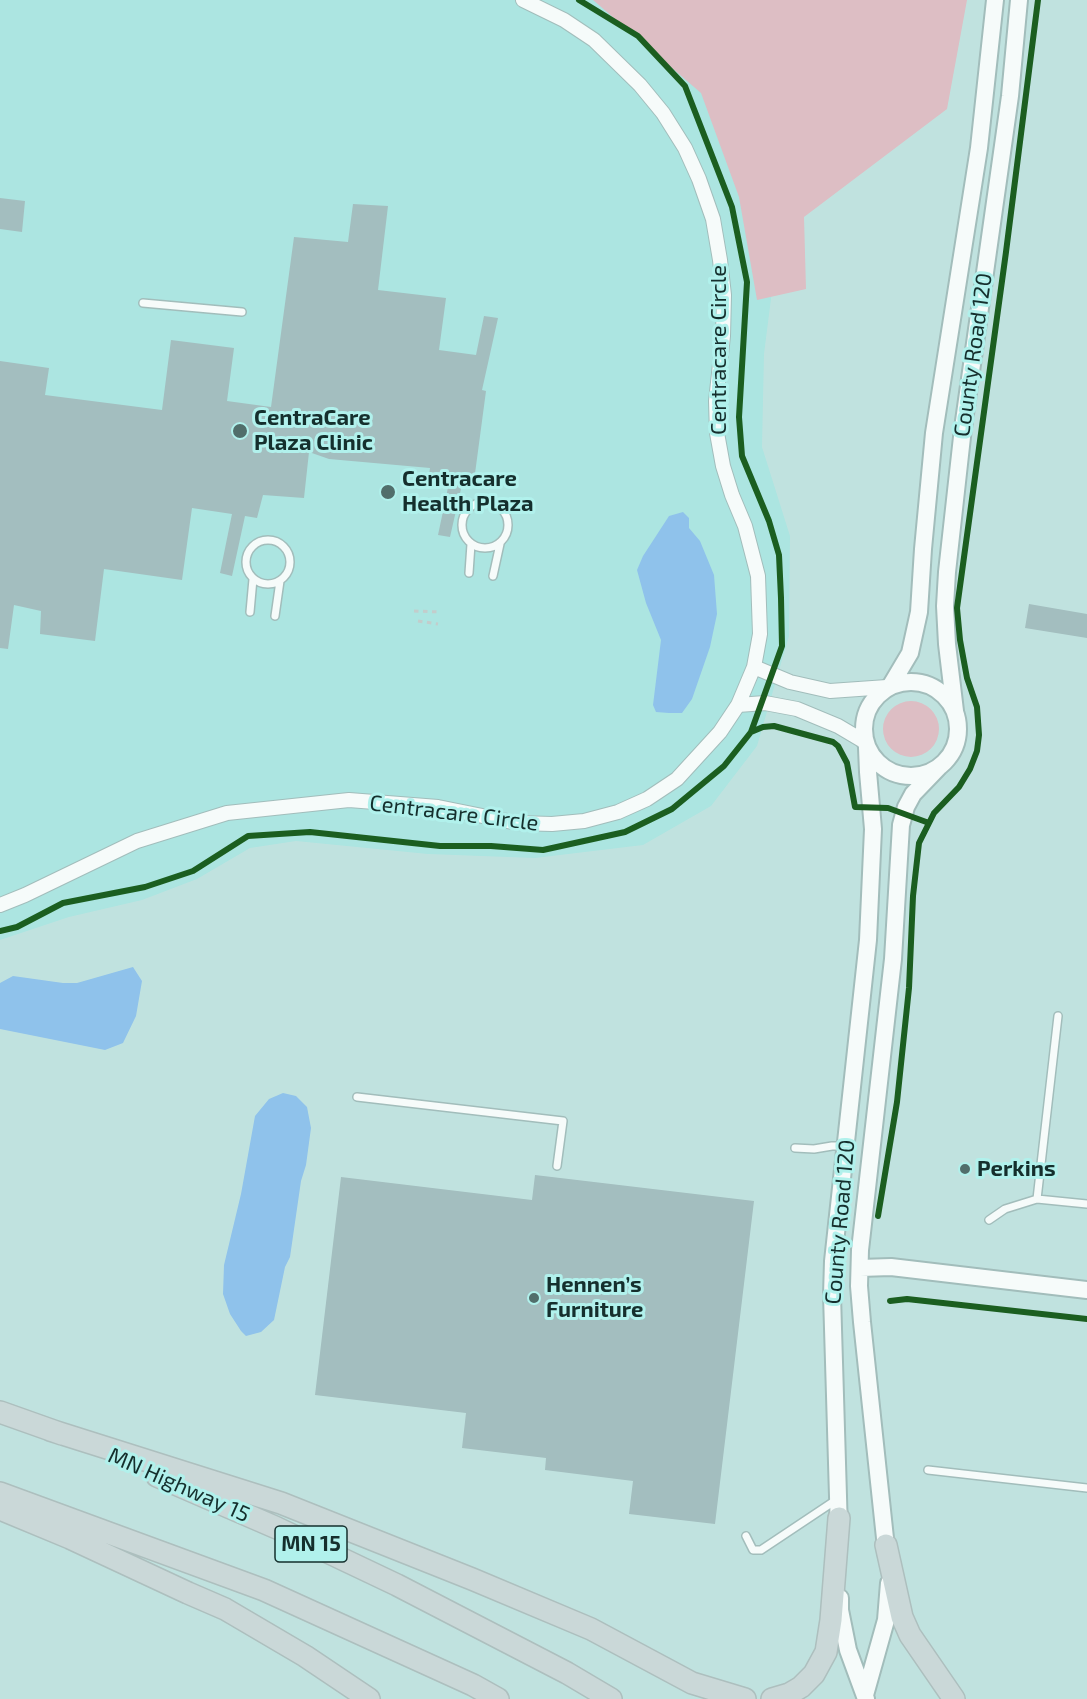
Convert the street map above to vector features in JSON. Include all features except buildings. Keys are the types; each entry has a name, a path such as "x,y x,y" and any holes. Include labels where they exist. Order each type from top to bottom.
{"highway":[{"name":"MN Highway 15","path":"0,1412 50,1430 277,1528 387,1580 567,1673 611,1699"},
{"path":"50,1430 281,1503 472,1579 591,1629 722,1699"},
{"name":"MN 15","path":"0,1493 264,1590 498,1699"},
{"path":"772,1699 789,1694 801,1687 814,1674 826,1652 831,1620 838,1508"},
{"path":"0,1509 70,1538 225,1609 305,1656 369,1699"},
{"path":"886,1545 902,1617 910,1635 954,1699"},
{"path":"688,1680 745,1699"}],"street":[{"name":"Centracare Circle","path":"0,905 137,841 227,813 349,800 438,807 517,823 552,825 584,821 618,812 646,799 677,779 700,757 738,705 754,667 760,634 758,576 745,526 723,466 717,433 716,401 723,336 724,295 712,219 686,148 663,113 640,85 594,40 564,20 523,0"},
{"name":"County Road 120","path":"889,686 910,653 920,612 923,549 934,434 979,148 995,0"},
{"name":"County Road 120","path":"955,711 950,682 946,625 947,572 963,428 1010,96 1019,0"},
{"path":"738,705 765,703 796,709 838,726 866,745 879,764 902,776 928,773 948,759 955,748 958,723 955,711 944,694 927,683 913,681 889,686 830,691 790,682 754,667"},
{"path":"866,745 863,730 865,717 877,695 889,686"},
{"name":"County Road 120","path":"865,1697 848,1650 840,1610 832,1295 834,1250 868,939 873,863 873,829 866,745"},
{"name":"County Road 120","path":"865,1697 886,1620 889,1598 886,1545 862,1323 860,1268 893,959 901,825 906,807 913,794 939,767"},
{"path":"860,1268 891,1268 1087,1290"}],"lane":[{"path":"143,303 242,312"},
{"path":"493,576 500,544 505,538 508,523 502,509 488,502 473,505 464,517 463,532 471,544 485,549 500,544"},
{"path":"250,612 253,579 246,567 248,552 258,542 272,540 285,548 291,562 290,569 280,581 275,616"},
{"path":"469,573 471,544"},
{"path":"253,579 267,585 280,581"},
{"path":"1037,1199 1058,1016"},
{"path":"357,1096 563,1120 557,1166"},
{"path":"795,1148 846,1146"},
{"path":"989,1220 1005,1209 1037,1199 1087,1204"},
{"path":"928,1470 1087,1488"},
{"path":"746,1536 753,1550 761,1550 838,1508"}],"path":[{"path":"414,611 440,612"},
{"path":"418,621 438,624"}],"shaded area":[{"name":"Centracare Health Plaza","path":"0,0 615,0 718,86 773,283 764,354 762,447 790,536 789,636 757,746 711,806 643,845 535,858 428,854 296,841 250,848 197,879 142,900 69,917 0,940"},
{"path":"593,0 967,0 947,109 804,217 806,289 757,300 739,197 701,93"},
{"path":"683,512 689,518 689,528 700,541 714,575 717,614 710,647 692,699 682,713 656,712 653,705 661,640 646,603 637,570 643,556 669,516"},
{"path":"905,701 917,701 931,709 939,723 937,740 931,749 917,757 905,757 888,745 883,735 883,723 895,706"},
{"path":"133,967 142,981 136,1016 123,1043 105,1050 0,1029 0,983 13,976 77,983"},
{"path":"283,1093 296,1096 307,1107 311,1128 306,1165 301,1181 290,1257 285,1267 274,1320 261,1332 246,1336 230,1314 223,1294 224,1265 241,1194 255,1116 269,1099"}],"cycle path":[{"path":"0,931 17,927 63,903 145,887 193,871 248,836 310,832 440,846 491,846 543,850 625,832 672,809 724,766 751,732 782,646 781,598 779,555 769,521 742,456 739,417 747,282 732,207 685,86 638,36 579,0"},
{"path":"878,1216 897,1102 909,988 913,896 919,843 934,813 959,787 977,751 979,735 977,707 967,678 957,608 1038,0"},
{"path":"751,732 763,727 774,726 833,742 838,746 847,763 855,807 888,808 929,823"},
{"path":"890,1301 907,1299 1087,1319"}],"place":[{"name":"CentraCare Plaza Clinic","path":"240,431"},
{"name":"Centracare Health Plaza","path":"388,492"},
{"name":"Perkins","path":"965,1169"},
{"name":"Hennen’s Furniture","path":"534,1298"}]}
